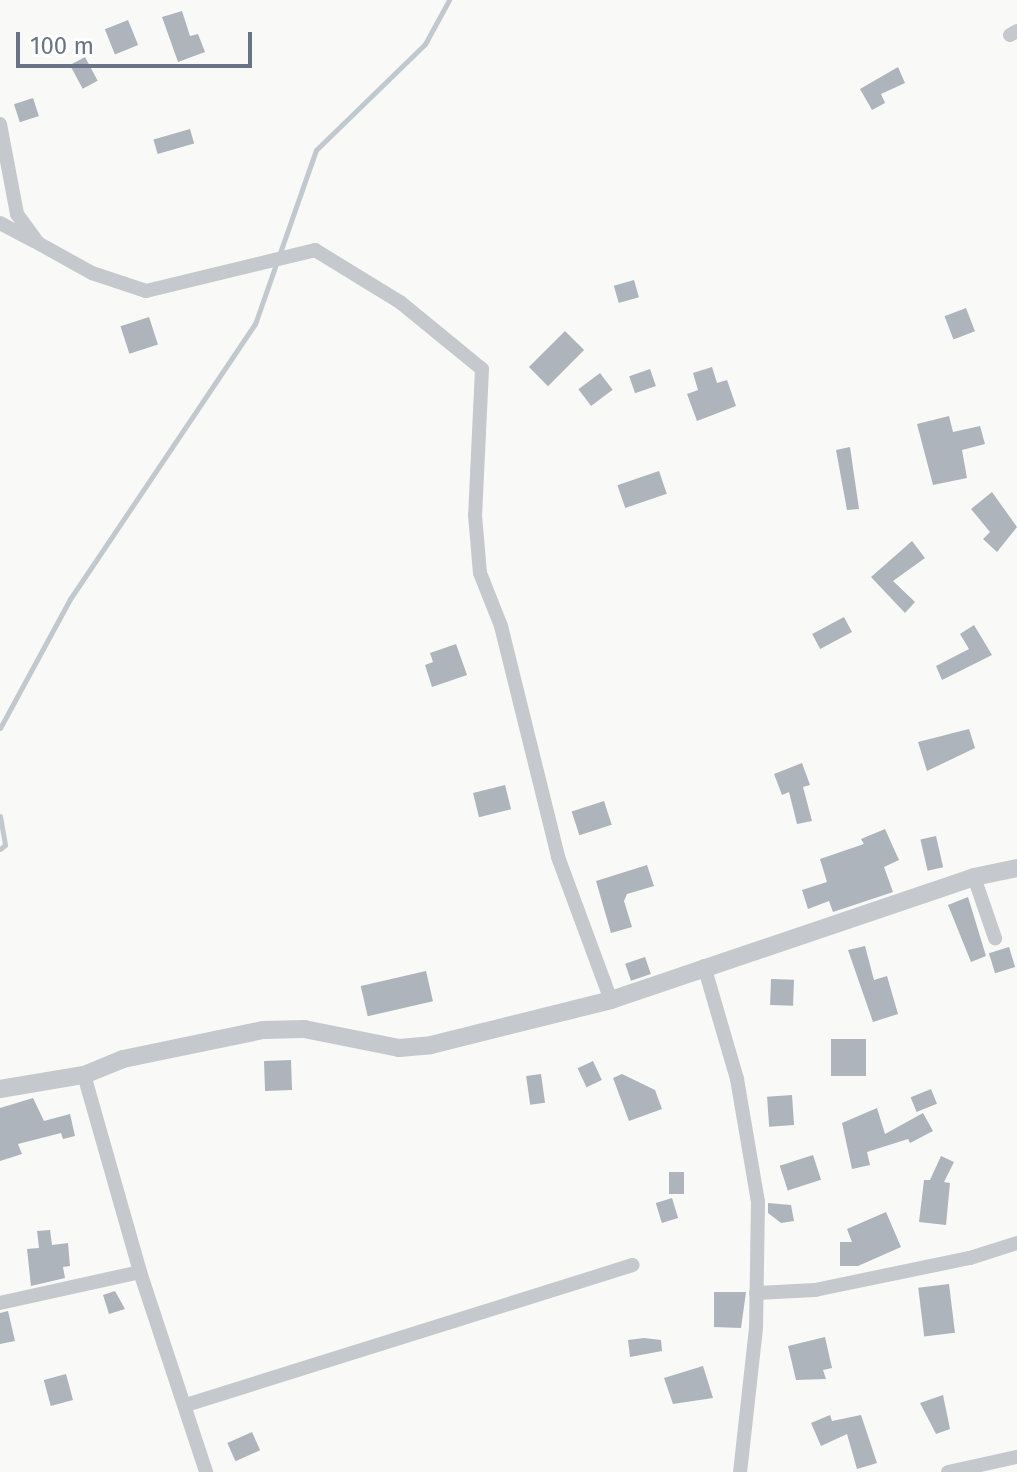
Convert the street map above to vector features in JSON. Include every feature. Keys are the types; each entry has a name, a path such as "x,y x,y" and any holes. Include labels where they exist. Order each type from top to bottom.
{"street":[{"path":"0,124 17,214 38,243"},
{"path":"0,223 92,273 146,291 315,250 400,302 482,369 475,515 480,573 501,626 558,857 611,1000"},
{"path":"0,1089 84,1075 123,1059 263,1030 304,1029 399,1048 611,1000 704,966 903,905 974,877 1017,868"},
{"path":"974,877 995,938"},
{"path":"704,966 737,1079 758,1202 756,1293 740,1472"},
{"path":"84,1075 140,1272 206,1472"},
{"path":"756,1293 815,1290 970,1258 1017,1243"},
{"path":"186,1405 633,1265"},
{"path":"0,1303 140,1272"},
{"path":"948,1472 1017,1457"}],"building":[{"path":"182,11 190,36 198,34 205,52 178,62 162,17"},
{"path":"128,20 138,45 115,54 105,29"},
{"path":"85,57 98,81 83,89 70,65"},
{"path":"898,67 905,83 881,94 885,103 872,110 860,89"},
{"path":"33,98 39,116 20,122 14,104"},
{"path":"190,129 194,143 158,154 153,139"},
{"path":"634,280 639,297 619,303 614,286"},
{"path":"966,308 975,331 953,340 945,316"},
{"path":"149,317 158,345 129,354 120,326"},
{"path":"565,331 584,350 548,386 529,367"},
{"path":"712,367 717,383 727,380 736,406 697,421 687,394 698,390 693,373"},
{"path":"650,369 656,386 635,393 629,376"},
{"path":"600,373 613,390 591,406 578,389"},
{"path":"949,416 953,432 980,426 985,444 962,450 967,478 933,485 917,424"},
{"path":"850,447 859,509 847,510 836,450"},
{"path":"659,471 667,494 625,508 617,485"},
{"path":"992,492 1017,527 997,552 983,539 990,532 971,509"},
{"path":"912,541 925,558 893,581 915,602 905,613 871,577"},
{"path":"844,617 852,632 820,649 812,634"},
{"path":"974,625 992,655 942,680 936,666 969,649 960,634"},
{"path":"456,644 467,675 432,687 425,665 433,662 430,653"},
{"path":"969,729 975,748 927,771 918,742"},
{"path":"802,763 810,785 803,787 812,821 797,824 789,792 782,795 774,774"},
{"path":"505,785 511,809 479,817 473,793"},
{"path":"604,801 612,825 579,835 572,812"},
{"path":"885,829 899,860 884,867 893,892 833,912 829,901 808,909 802,890 827,882 820,859 864,844 861,839"},
{"path":"936,836 943,867 928,871 920,840"},
{"path":"647,865 654,886 627,894 624,901 632,927 611,933 596,881"},
{"path":"968,897 986,956 971,962 948,905"},
{"path":"865,946 874,980 887,976 898,1014 873,1022 848,950"},
{"path":"1009,947 1015,967 995,973 989,953"},
{"path":"645,957 651,974 631,981 625,964"},
{"path":"426,971 433,1001 368,1016 361,986"},
{"path":"771,979 794,980 793,1006 770,1005"},
{"path":"831,1039 866,1039 866,1076 831,1076"},
{"path":"291,1060 292,1090 265,1091 264,1061"},
{"path":"593,1061 602,1080 586,1087 578,1068"},
{"path":"541,1074 545,1103 530,1105 526,1076"},
{"path":"622,1074 655,1090 662,1109 629,1121 613,1078"},
{"path":"931,1089 937,1104 917,1112 911,1097"},
{"path":"792,1095 794,1125 769,1127 767,1097"},
{"path":"33,1098 44,1121 70,1114 75,1136 63,1139 61,1133 18,1144 22,1154 0,1161 0,1108"},
{"path":"877,1108 885,1134 923,1113 933,1131 910,1143 908,1139 867,1152 870,1165 852,1169 842,1123"},
{"path":"813,1155 821,1180 788,1191 780,1166"},
{"path":"941,1156 954,1162 944,1182 950,1183 946,1225 919,1222 924,1180 930,1180"},
{"path":"669,1172 684,1172 684,1194 669,1194"},
{"path":"672,1198 678,1218 662,1223 656,1203"},
{"path":"768,1203 791,1205 794,1221 781,1223 768,1213"},
{"path":"886,1212 901,1247 858,1266 840,1266 840,1242 852,1242 847,1229"},
{"path":"50,1230 52,1245 68,1243 70,1266 63,1267 65,1278 31,1286 27,1249 39,1248 37,1231"},
{"path":"949,1284 955,1333 924,1336 918,1288"},
{"path":"115,1291 125,1309 109,1314 103,1295"},
{"path":"714,1292 746,1292 741,1328 714,1327"},
{"path":"8,1311 15,1341 0,1344 0,1313"},
{"path":"825,1337 832,1368 823,1370 826,1379 796,1380 788,1346"},
{"path":"628,1340 661,1340 662,1351 630,1357"},
{"path":"703,1366 713,1398 673,1404 664,1378"},
{"path":"66,1374 73,1400 51,1406 44,1380"},
{"path":"943,1395 950,1429 936,1434 920,1403"},
{"path":"830,1415 832,1421 861,1415 877,1463 857,1469 847,1434 821,1446 811,1423"},
{"path":"252,1432 260,1450 235,1461 227,1443"}],"waterway":[{"path":"0,728 70,599 255,324 316,150 425,44 449,0"},
{"path":"0,816 5,845 0,849"}]}
